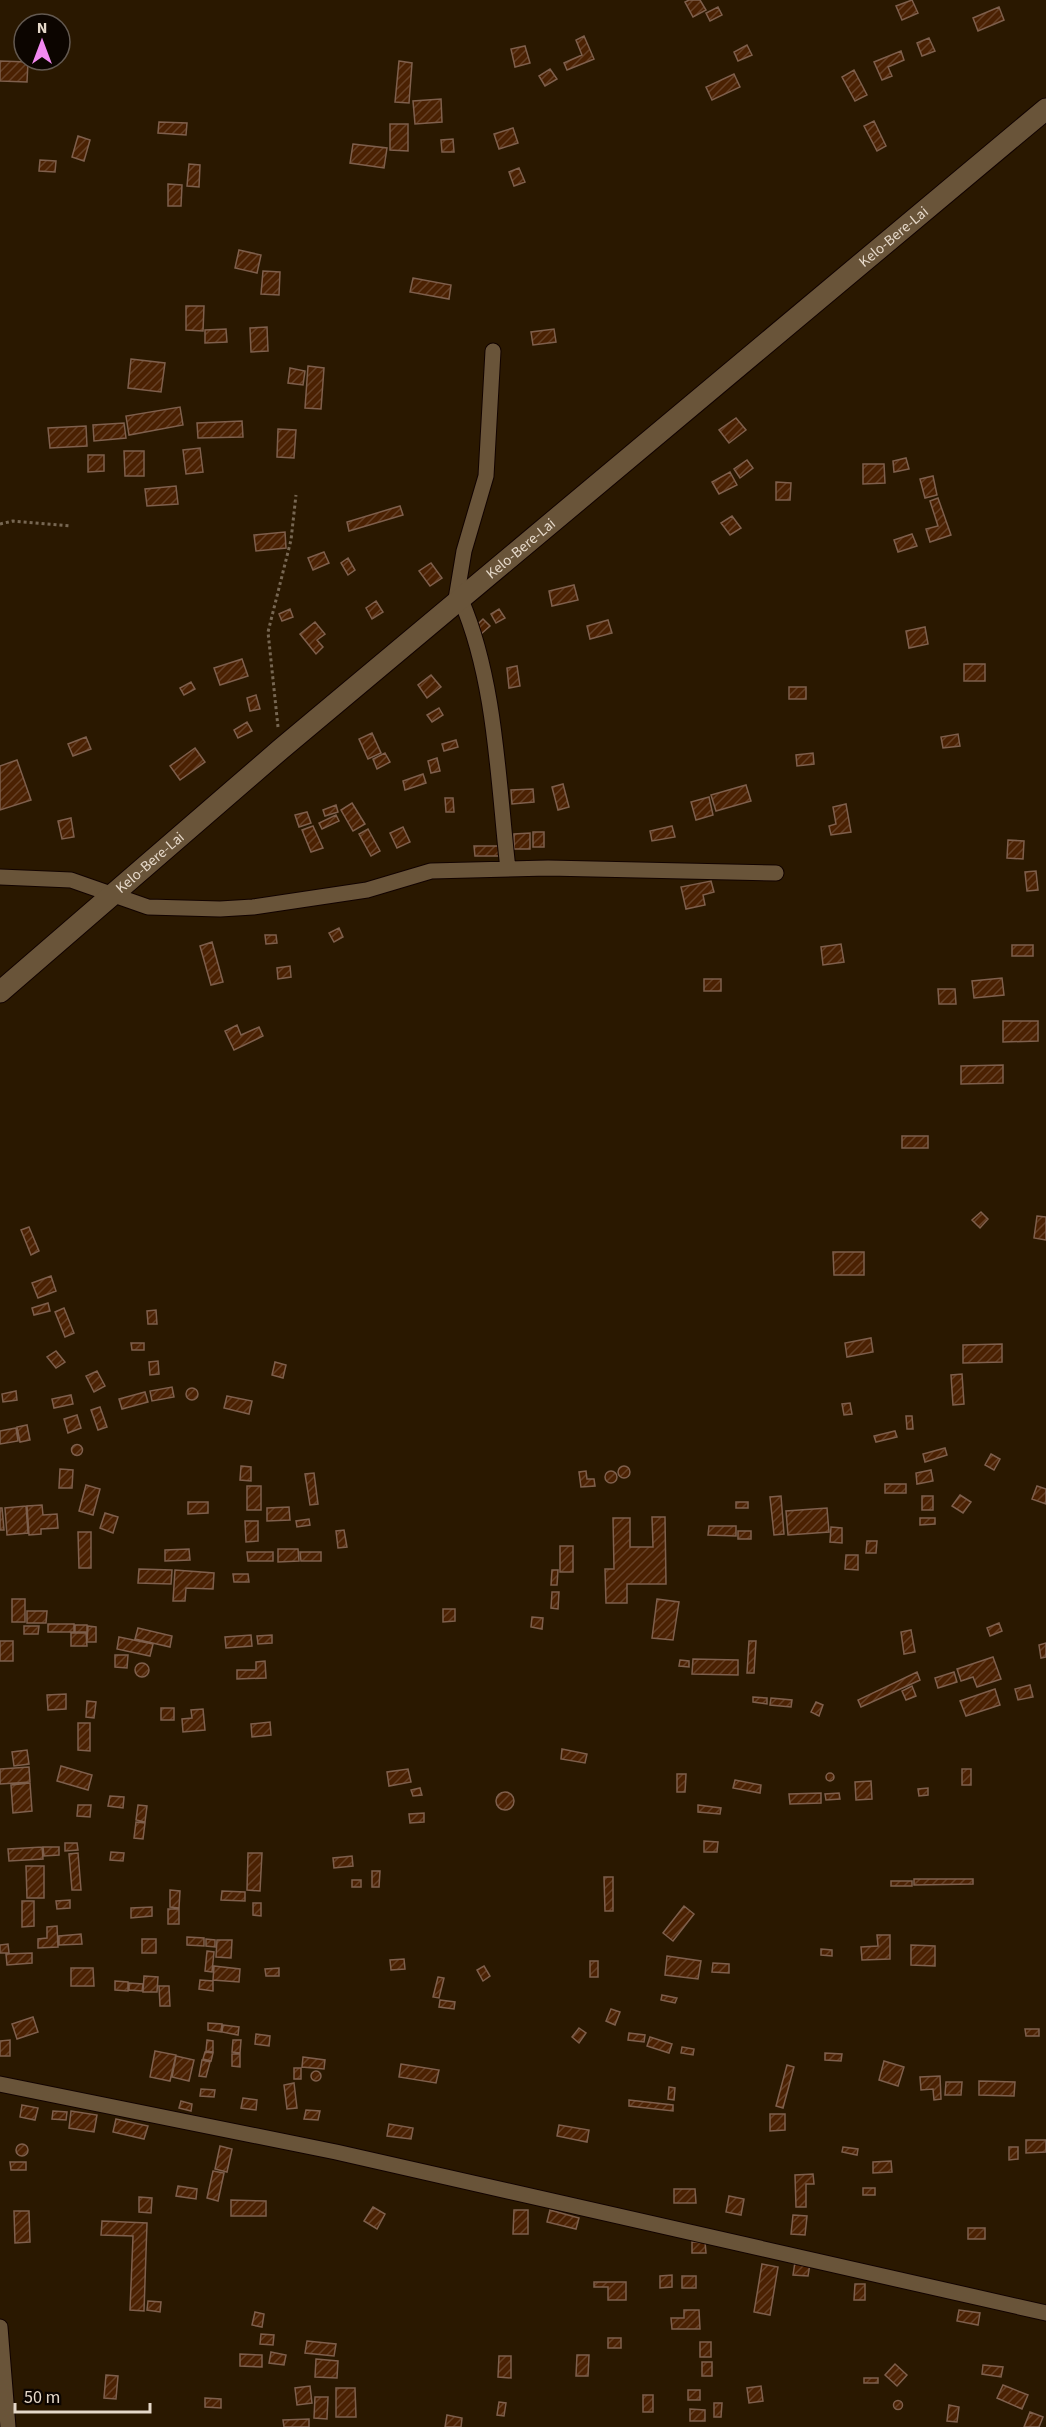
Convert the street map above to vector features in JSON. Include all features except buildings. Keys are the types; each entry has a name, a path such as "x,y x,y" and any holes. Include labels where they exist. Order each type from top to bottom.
{"main road":[{"name":"Kelo-Bere-Lai","path":"0,992 281,749 1046,108"}],"street":[{"path":"493,351 486,476 464,551 458,603 470,620 488,696 508,869"},
{"path":"0,877 71,880 148,907 253,907 367,890 431,871 508,869 776,873"},
{"path":"0,2084 348,2155 1046,2313"},
{"path":"0,2327 8,2427"}],"path":[{"path":"281,749 268,632 291,540 296,495"},
{"path":"0,524 13,521 70,526"}]}
